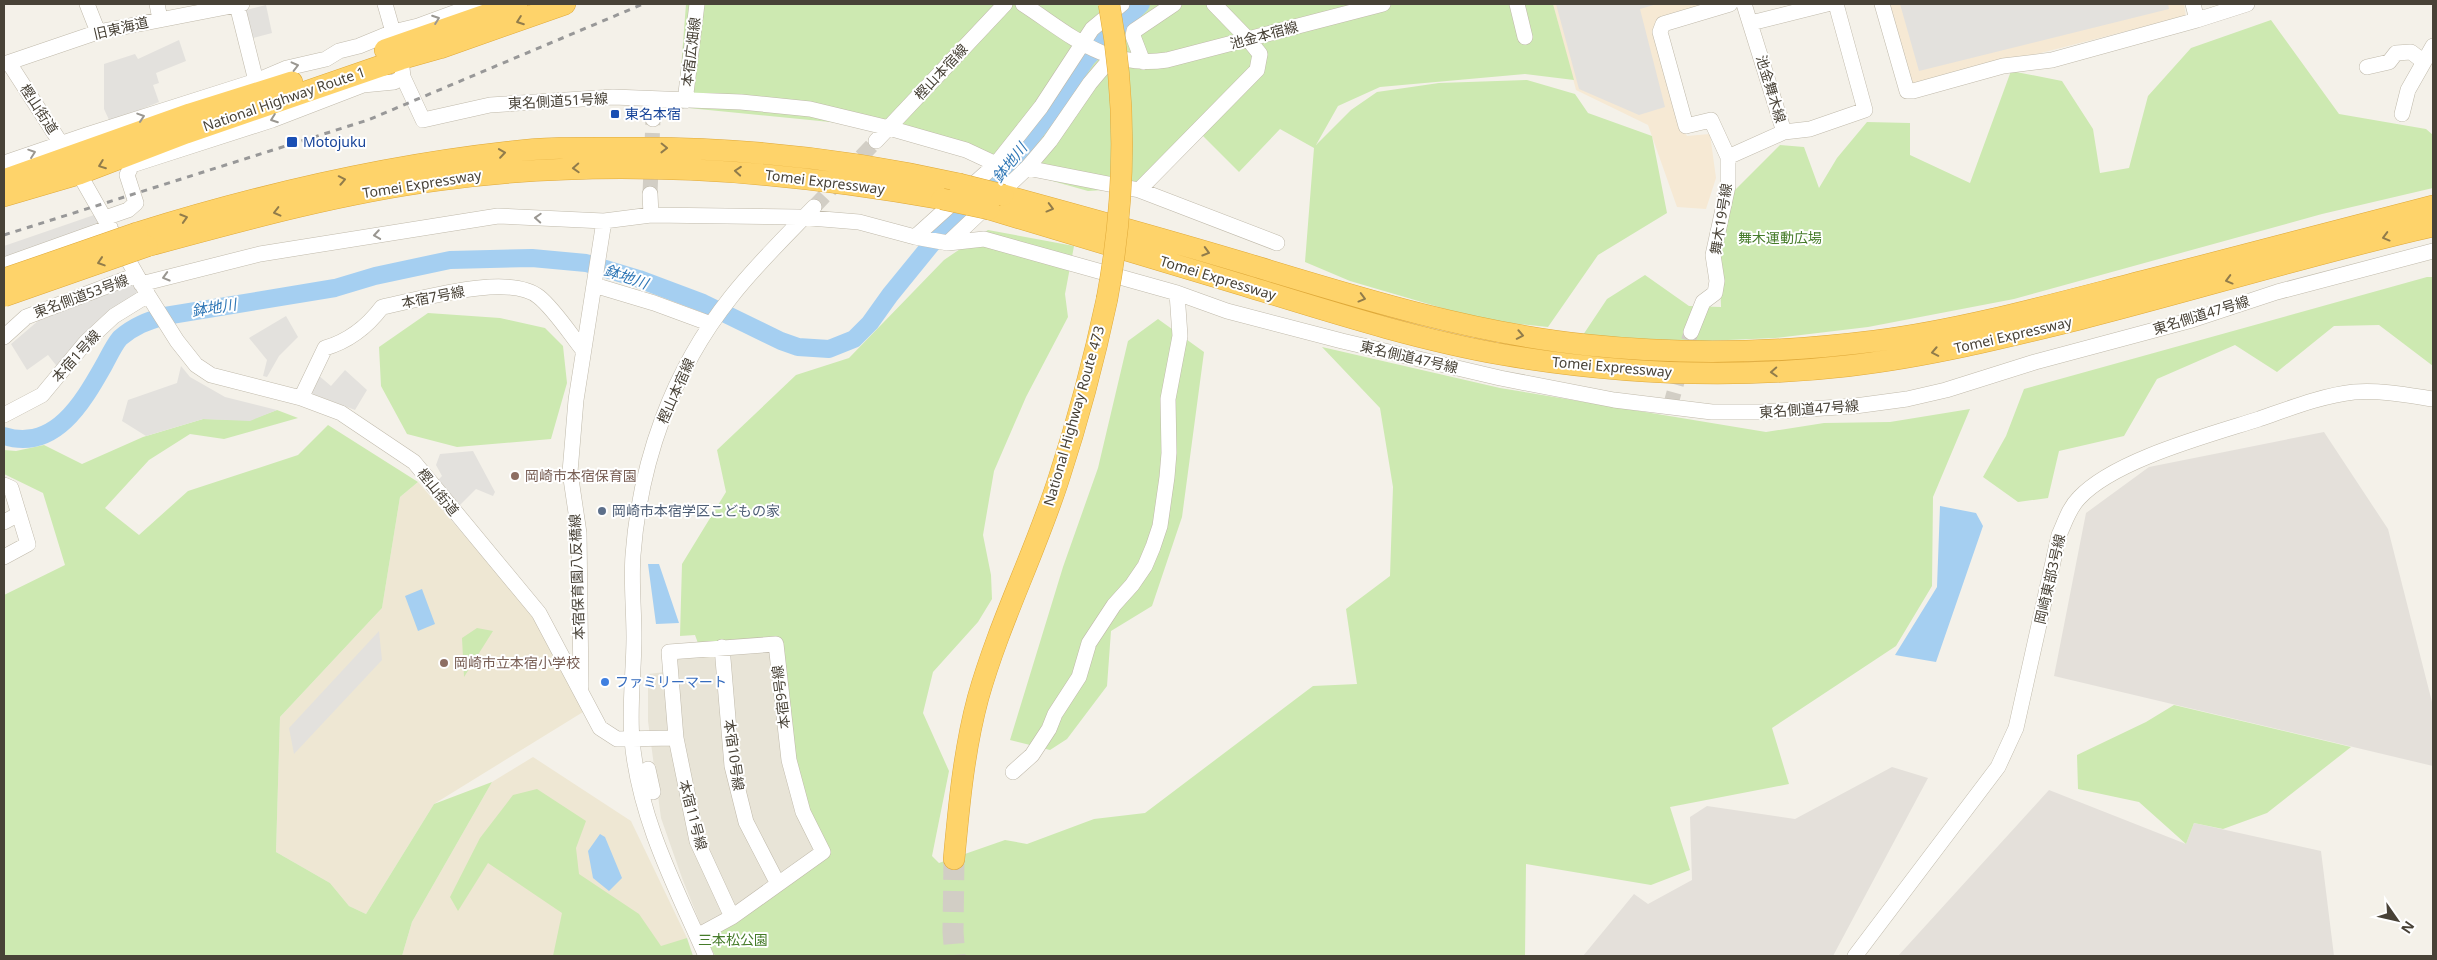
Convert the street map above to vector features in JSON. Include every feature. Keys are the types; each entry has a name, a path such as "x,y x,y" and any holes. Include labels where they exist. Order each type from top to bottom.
{"highway":[{"name":"National Highway Route 1","path":"4,180 70,158 186,133 399,54 482,8 517,4"},
{"name":"National Highway Route 1","path":"399,54 440,48 566,4"},
{"name":"National Highway Route 473","path":"954,859 962,781 978,700 996,640 1059,479 1094,358 1101,299 1108,150 1105,64 1097,4"},
{"name":"National Highway Route 473","path":"1101,299 1116,250 1121,157 1118,68 1109,4"},
{"name":"Tomei Expressway","path":"4,279 142,240 300,187 442,161 512,152 586,148 744,151 867,164 959,184 996,202 1335,313 1422,336 1503,354 1573,365 1710,374 1774,372 1848,366 1938,352 2025,333 2433,226"},
{"name":"National Highway Route 1","path":"4,196 70,158"},
{"name":"Tomei Expressway","path":"4,296 142,240 375,190 438,180 512,172 646,167 734,171 801,177 942,199 996,202 1133,230 1320,286 1476,327 1534,338 1640,350 1703,351 1808,348 1876,341 1974,323 2433,206"}],"street":[{"path":"87,4 98,32"},
{"path":"157,4 160,19"},
{"path":"239,4 256,81"},
{"name":"旧東海道","path":"6,64 98,32 239,4"},
{"path":"4,265 108,222 128,210 136,203 127,174 132,165 272,120 363,85 394,82 399,54 385,4"},
{"name":"本宿広畑線","path":"685,101 697,4"},
{"name":"樫山本宿線","path":"876,141 1005,4"},
{"path":"948,243 1027,168 1050,141 1090,83 1106,55 1023,4"},
{"path":"915,237 996,164 1041,107 1092,29 1122,4"},
{"path":"1144,62 1133,36 1134,31 1174,4"},
{"path":"1140,190 1257,70 1260,54 1214,4"},
{"name":"池金本宿線","path":"1106,55 1144,62 1167,60 1248,39 1329,11 1383,4"},
{"path":"1517,4 1525,38"},
{"path":"1730,4 1663,24 1660,32 1686,126 1712,120 1728,157 1784,132"},
{"name":"池金舞木線","path":"1744,4 1784,132 1810,129 1865,110 1836,4"},
{"path":"1751,23 1827,4"},
{"path":"1882,4 1907,91 1913,91 2003,66 2052,60 2197,20 2247,4"},
{"path":"2193,4 2197,20"},
{"path":"4,163 70,158 287,68 326,58 339,51 359,46 399,54"},
{"path":"2402,114 2408,90 2433,46"},
{"path":"2367,67 2389,62 2396,53 2411,52 2424,62"},
{"name":"東名側道51号線","path":"399,54 423,120 490,105 613,97 741,102 810,109 922,136 966,150 996,164"},
{"name":"樫山街道","path":"6,64 70,158 108,222"},
{"path":"653,99 653,119"},
{"name":"舞木19号線","path":"1691,332 1703,302 1715,293 1717,281 1713,255 1728,186 1728,157"},
{"path":"1027,168 1140,190 1277,243"},
{"path":"650,194 650,214"},
{"name":"樫山本宿線","path":"706,956 664,864 651,829 639,786 632,739 633,557 638,512 646,465 677,384 712,323 731,297 809,212"},
{"name":"東名側道47号線","path":"145,289 260,254 498,216 604,221 650,214 809,212 948,243 984,239 1177,293 1227,311 1342,341 1500,378 1614,400 1712,412 1761,412 1855,406 1907,399 1946,390 2035,362 2192,320 2276,292 2433,251"},
{"name":"本宿保育園八反橋線","path":"581,691 579,532 570,472 583,350 604,221"},
{"path":"108,222 145,289"},
{"name":"本宿7号線","path":"301,398 325,348 341,344 369,324 382,307 493,285 520,288 539,296 583,350"},
{"path":"594,285 712,323"},
{"name":"樫山街道","path":"145,289 170,330 196,365 211,375 301,398 341,413 383,439 414,462 539,613 600,728 617,739 676,738"},
{"name":"東名側道53号線","path":"4,337 26,316 145,289"},
{"name":"本宿1号線","path":"4,415 42,395 86,342 145,289"},
{"path":"1013,772 1032,755 1049,729 1055,714 1079,677 1088,643 1114,605 1136,578 1153,547 1160,526 1167,478 1169,453 1168,399 1180,336 1177,293"},
{"name":"岡崎東部3号線","path":"1855,956 1998,766 2016,728 2059,535 2068,514 2078,498 2098,481 2174,446 2294,408 2352,392 2378,391 2433,399"},
{"path":"4,485 10,488 28,544 4,556"},
{"path":"4,522 19,514"},
{"name":"本宿9号線","path":"676,738 669,652 776,644 789,760 803,812 823,852 732,917"},
{"name":"本宿10号線","path":"722,647 732,766 743,813 778,884"},
{"name":"本宿11号線","path":"676,738 697,841 732,917"},
{"path":"648,769 653,792"},
{"path":"698,936 732,917"}],"shaded area":[{"path":"1553,4 1712,4 1655,22 1674,111 1687,136 1710,134 1716,178 1706,209 1677,207 1648,125 1576,90"},
{"path":"1556,4 1657,4 1640,9 1665,107 1639,115 1579,89"},
{"path":"1882,4 2184,4 2186,16 1907,87"},
{"path":"1900,4 2168,4 2169,9 1919,71"},
{"path":"266,5 272,33 253,38 246,10"},
{"path":"179,40 186,61 156,73 159,83 153,85 159,102 110,122 104,109 104,64 135,54 138,59"},
{"path":"97,214 104,225 4,262 4,246"},
{"path":"132,282 138,294 59,369 48,355 27,370 11,344 38,321"},
{"path":"286,316 298,337 279,356 267,377 263,376 267,360 249,338"},
{"path":"181,366 190,377 225,397 277,410 250,421 203,419 146,436 122,421 128,400 177,383"},
{"path":"345,370 367,390 355,410 310,393 318,375 331,386"},
{"path":"2324,432 2388,529 2433,706 2433,766 2054,676 2086,513 2149,467"},
{"path":"473,451 495,492 493,496 476,489 458,507 437,481 442,476 436,465 440,454"},
{"name":"岡崎市立本宿小学校","path":"418,482 532,613 583,712 434,804 366,914 349,906 330,883 276,852 280,717 382,608 400,497"},
{"path":"379,631 382,660 294,754 289,728"},
{"path":"779,641 827,854 706,938 661,818 648,721 648,674 665,672 663,649"},
{"path":"533,757 631,821 687,938 674,956 402,956 412,922 492,782"},
{"path":"1892,767 1928,778 1833,956 1583,956 1634,894 1648,904 1692,880 1690,817 1707,806 1795,819"},
{"path":"2049,790 2186,844 2194,823 2321,851 2334,956 1898,956"}],"green space":[{"path":"686,4 1553,4 1574,80 1525,74 1380,87 1338,106 1316,145 1351,110 1377,92 1439,83 1527,80 1575,94 1588,113 1652,136 1667,213 1598,255 1548,327 1483,320 1350,281 1305,262 1314,148 1280,129 1239,172 1200,133 1148,187 1088,191 850,124 678,107"},
{"name":"舞木運動広場","path":"2271,20 2339,114 2426,129 2433,135 2433,188 2322,214 2014,299 1868,327 1775,338 1657,343 1581,338 1607,299 1645,275 1689,306 1721,307 1719,248 1735,190 1780,145 1804,147 1819,188 1837,158 1867,122 1910,123 1910,155 1970,183 2011,71 2062,81 2093,129 2100,173 2129,168 2148,96 2191,48"},
{"name":"三本松公園","path":"988,230 1074,246 1065,294 1068,317 1026,397 994,471 983,535 991,575 992,599 978,622 933,672 923,713 949,771 932,856 939,863 1005,840 1027,844 1094,819 1145,813 1313,686 1357,684 1346,609 1390,576 1393,487 1380,408 1322,347 1500,388 1766,432 1824,423 1890,422 1970,409 1933,497 1932,586 1896,646 1772,728 1789,784 1670,807 1690,870 1651,885 1526,864 1525,956 715,956 706,938 826,854 807,812 793,759 779,641 699,646 695,635 680,636 682,564 726,492 717,450 796,375 849,358 944,260"},
{"path":"2427,277 2433,277 2433,366 2379,325 2334,326 2277,372 2235,345 2157,379 2124,436 2059,451 2048,498 2018,502 1983,477 2006,436 2024,389"},
{"path":"428,313 500,318 545,328 563,346 567,383 551,439 457,447 407,434 381,386 379,347"},
{"path":"1158,319 1204,352 1182,517 1152,606 1111,631 1107,686 1067,739 1050,750 1010,740 1063,567 1098,468 1128,341"},
{"path":"277,410 298,418 224,439 190,434 149,460 105,508 139,535 188,491 298,455 328,425 418,482 400,497 382,608 280,717 276,852 330,883 349,906 366,914 434,804 492,782 412,922 402,956 4,956 4,595 65,565 43,493 4,474 4,450 16,451 44,445 82,464 143,437 203,419 250,420"},
{"path":"477,628 493,631 464,677 462,638"},
{"path":"2174,705 2351,747 2267,813 2223,829 2194,823 2186,844 2139,802 2078,789 2077,755 2146,722"},
{"path":"537,789 586,821 576,848 579,874 639,914 661,946 687,938 693,956 553,956 562,913 488,863 458,911 450,897 480,838 513,795"}],"water":[{"path":"1940,506 1976,513 1983,526 1936,662 1895,655 1937,587"},
{"path":"648,564 659,564 679,623 656,624"},
{"path":"422,589 435,624 418,631 405,596"},
{"path":"600,834 605,837 622,878 609,891 593,878 588,851"}],"waterway":[{"name":"鉢地川","path":"4,436 22,439 38,437 53,430 77,408 120,338 130,330 147,322 165,316 335,288 375,276 450,260 532,258 586,263 639,279 703,303 781,341 798,347 829,349 854,339 870,323 890,295 947,225 979,201 1008,167 1046,118 1087,58 1141,4"}],"tunnel":[{"path":"650,194 653,119"},
{"path":"814,207 876,141"},
{"path":"1670,407 1691,332"},
{"path":"954,859 953,932 955,956"}],"railway":[{"path":"4,235 368,120 643,4"}],"place":[{"name":"東名本宿","path":"615,114"},
{"name":"Motojuku","path":"292,142"},
{"name":"岡崎市本宿保育園","path":"515,476"},
{"name":"岡崎市本宿学区こどもの家","path":"602,511"},
{"name":"岡崎市立本宿小学校","path":"444,663"},
{"name":"ファミリーマート","path":"605,682"}]}
